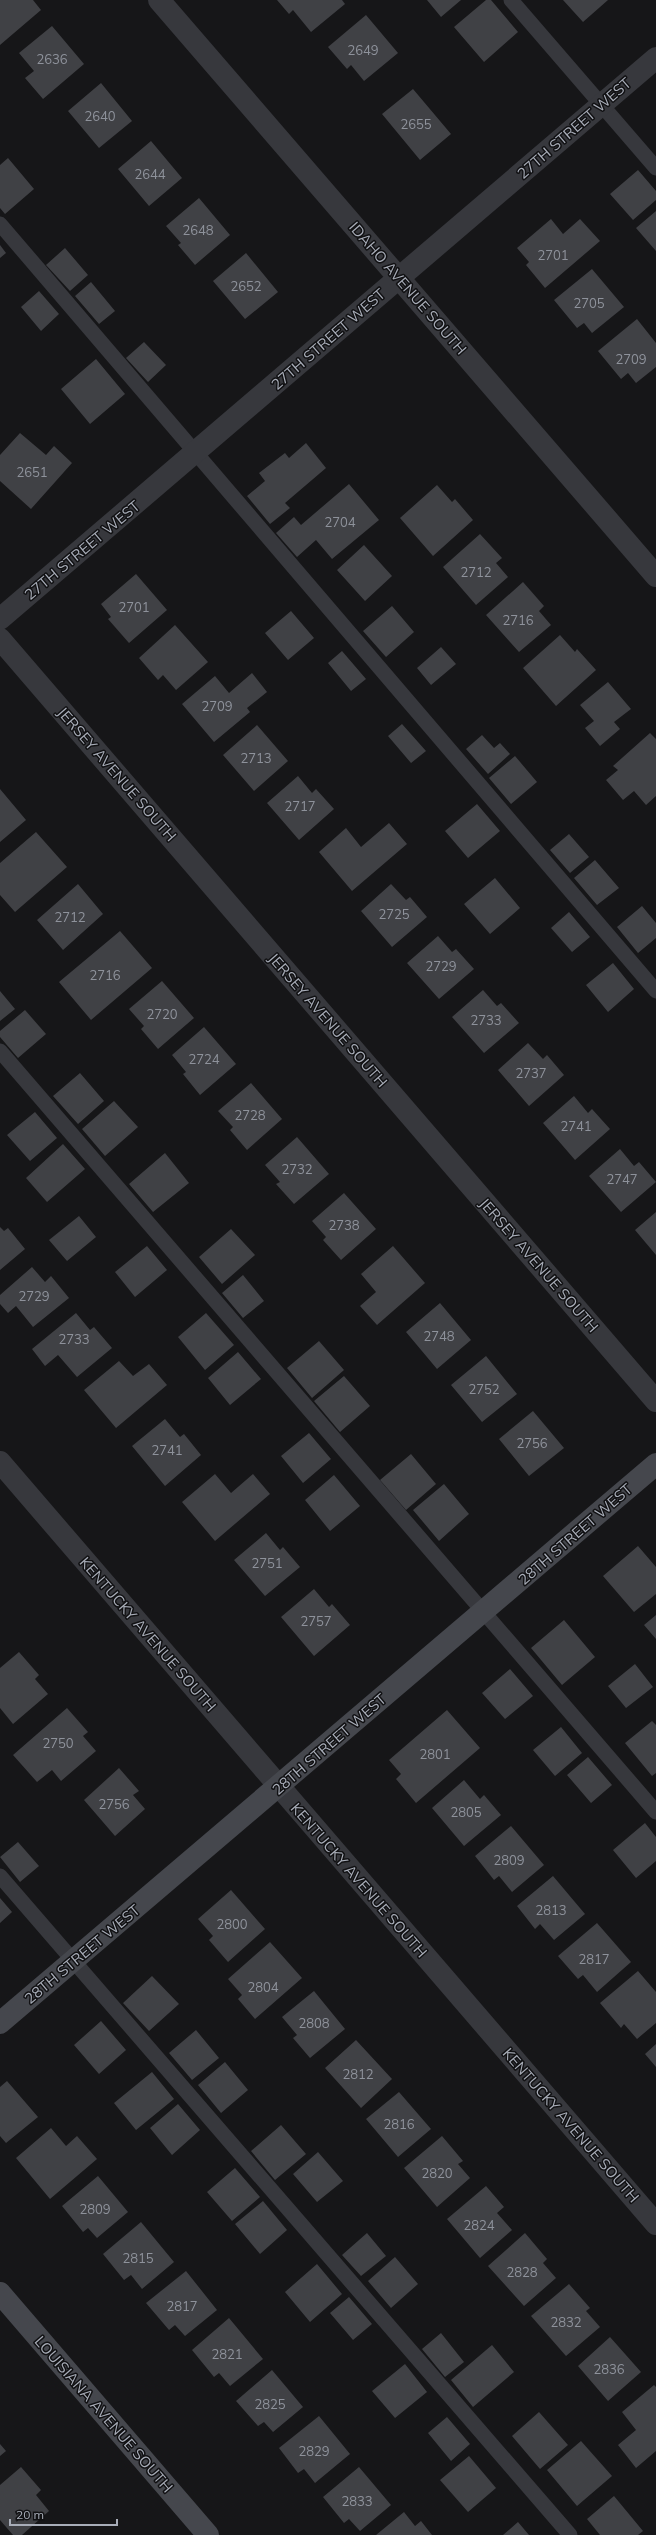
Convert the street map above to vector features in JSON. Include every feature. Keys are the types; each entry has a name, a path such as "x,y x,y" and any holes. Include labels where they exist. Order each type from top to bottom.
{"street":[{"name":"IDAHO AVENUE SOUTH","path":"159,0 656,576"},
{"name":"27TH STREET WEST","path":"0,619 196,454 656,58"},
{"name":"JERSEY AVENUE SOUTH","path":"0,639 656,1401"},
{"name":"KENTUCKY AVENUE SOUTH","path":"0,1462 656,2224"},
{"name":"28TH STREET WEST","path":"0,2023 279,1787 656,1464"},
{"name":"LOUISIANA AVENUE SOUTH","path":"0,2294 208,2535"}],"lane":[{"path":"511,0 656,168"},
{"path":"0,224 656,991"},
{"path":"0,1052 656,1812"},
{"path":"0,1876 570,2535"}],"building":[{"path":"0,0 33,0 41,10 0,45"},
{"path":"277,0 342,0 345,4 311,32 293,10 289,14"},
{"path":"427,0 461,0 441,17"},
{"path":"486,0 491,0 518,32 484,62 454,27"},
{"path":"563,0 608,0 583,22"},
{"path":"366,15 398,53 364,81 351,65 347,69 328,47"},
{"path":"52,26 84,64 43,99 25,78 34,71 19,53"},
{"path":"101,83 132,121 99,148 68,111"},
{"path":"413,89 451,134 420,160 382,114"},
{"path":"151,141 182,178 149,206 118,169"},
{"path":"8,158 34,189 5,214 0,208 0,165"},
{"path":"638,170 656,191 656,200 633,220 610,194"},
{"path":"199,198 230,235 195,265 178,245 181,243 166,226"},
{"path":"656,211 656,251 636,228"},
{"path":"551,219 563,234 580,219 600,241 545,288 526,265 529,262 517,248"},
{"path":"0,245 6,253 0,258"},
{"path":"65,248 88,275 70,291 46,265"},
{"path":"246,253 278,292 245,319 213,281"},
{"path":"592,269 624,307 592,333 584,323 577,328 554,300"},
{"path":"91,282 115,311 99,324 75,296"},
{"path":"39,291 59,314 41,331 21,307"},
{"path":"637,319 656,343 656,367 636,383 628,373 621,379 598,351"},
{"path":"144,342 166,365 148,382 126,358"},
{"path":"96,359 125,394 90,424 61,389"},
{"path":"20,433 46,455 54,446 72,463 31,509 0,481 0,455"},
{"path":"306,443 326,468 285,503 290,508 270,524 247,496 265,481 259,473 285,453 289,458"},
{"path":"349,484 379,520 332,559 316,540 297,557 276,533 294,517 301,525"},
{"path":"437,485 452,502 455,499 473,520 433,556 400,518"},
{"path":"480,534 502,558 496,563 508,577 476,605 443,567"},
{"path":"364,545 392,576 365,601 337,570"},
{"path":"136,574 167,610 129,643 108,619 111,617 101,604"},
{"path":"523,582 544,606 539,611 551,625 519,652 486,615"},
{"path":"392,606 414,632 386,657 363,631"},
{"path":"291,611 314,638 288,660 265,633"},
{"path":"175,625 208,662 176,690 163,675 158,680 139,658"},
{"path":"560,635 575,652 577,649 596,670 556,706 523,668"},
{"path":"441,647 456,664 431,685 417,668"},
{"path":"342,651 366,679 351,691 328,663"},
{"path":"252,673 267,692 247,708 250,712 214,742 182,704 215,676 229,693"},
{"path":"608,682 631,709 614,722 620,729 600,746 585,728 594,721 580,705"},
{"path":"402,724 426,751 411,763 388,736"},
{"path":"257,725 288,761 254,791 223,755"},
{"path":"650,733 656,739 656,796 646,805 634,791 623,800 606,780 618,770 613,766"},
{"path":"482,735 494,748 500,743 510,754 488,774 466,749"},
{"path":"515,756 537,782 511,804 489,778"},
{"path":"298,776 312,793 316,789 334,809 299,840 267,803"},
{"path":"0,789 26,820 0,842"},
{"path":"477,804 500,831 468,858 445,831"},
{"path":"389,823 407,844 352,891 319,852 346,828 361,847"},
{"path":"36,832 67,867 15,912 0,895 0,863"},
{"path":"569,834 589,857 570,873 550,850"},
{"path":"595,860 619,888 597,905 574,878"},
{"path":"495,878 520,908 490,934 464,904"},
{"path":"78,884 103,914 63,950 37,920"},
{"path":"391,884 406,900 410,897 427,917 392,947 361,911"},
{"path":"642,906 656,923 656,938 638,953 617,927"},
{"path":"569,912 590,937 572,952 551,928"},
{"path":"120,931 152,968 91,1020 59,982"},
{"path":"438,936 452,952 456,949 474,969 439,999 407,963"},
{"path":"613,963 634,989 608,1012 586,985"},
{"path":"162,981 194,1018 158,1049 141,1029 144,1026 129,1009"},
{"path":"483,990 497,1006 501,1003 519,1023 484,1053 452,1017"},
{"path":"0,991 15,1009 0,1021"},
{"path":"25,1010 46,1034 18,1058 0,1037 0,1031"},
{"path":"204,1027 236,1064 200,1095 183,1074 186,1072 172,1055"},
{"path":"528,1043 543,1059 547,1055 564,1075 529,1106 498,1070"},
{"path":"80,1073 104,1101 78,1124 53,1096"},
{"path":"251,1083 282,1119 247,1150 230,1130 233,1127 218,1111"},
{"path":"574,1096 588,1113 592,1109 610,1129 575,1160 543,1123"},
{"path":"114,1101 138,1127 105,1156 82,1129"},
{"path":"35,1112 57,1138 30,1161 7,1135"},
{"path":"297,1137 329,1174 294,1204 276,1184 280,1182 265,1165"},
{"path":"63,1144 85,1169 47,1202 26,1178"},
{"path":"620,1149 634,1166 639,1162 656,1182 621,1212 589,1176"},
{"path":"165,1153 189,1183 153,1212 129,1184"},
{"path":"344,1193 376,1229 341,1260 323,1240 326,1237 312,1221"},
{"path":"656,1212 656,1255 635,1230"},
{"path":"79,1216 96,1237 67,1261 49,1240"},
{"path":"0,1227 4,1231 8,1228 25,1249 0,1270"},
{"path":"231,1229 255,1255 222,1284 199,1257"},
{"path":"147,1246 167,1270 135,1297 115,1272"},
{"path":"393,1246 425,1283 377,1325 360,1306 376,1292 361,1274"},
{"path":"32,1267 45,1282 51,1276 69,1298 33,1327 16,1306 8,1313 0,1304 0,1295"},
{"path":"243,1275 264,1301 243,1318 222,1293"},
{"path":"440,1303 471,1340 437,1369 406,1332"},
{"path":"76,1313 90,1330 94,1327 112,1348 77,1377 58,1355 45,1366 32,1349"},
{"path":"206,1313 234,1345 205,1370 178,1337"},
{"path":"319,1341 344,1370 312,1398 287,1368"},
{"path":"238,1352 261,1379 230,1405 208,1378"},
{"path":"486,1356 517,1394 482,1422 451,1385"},
{"path":"119,1361 133,1376 149,1364 167,1385 116,1428 84,1390"},
{"path":"344,1376 370,1406 340,1432 314,1401"},
{"path":"533,1411 564,1448 529,1476 499,1439"},
{"path":"165,1419 180,1437 184,1434 201,1455 165,1486 132,1446"},
{"path":"309,1433 331,1459 303,1483 281,1456"},
{"path":"411,1454 436,1484 406,1510 380,1480"},
{"path":"215,1474 231,1493 253,1474 270,1494 215,1541 182,1502"},
{"path":"334,1475 360,1506 330,1531 305,1500"},
{"path":"444,1484 469,1514 439,1541 413,1510"},
{"path":"266,1533 280,1550 283,1547 300,1567 265,1596 234,1560"},
{"path":"638,1546 656,1567 656,1594 634,1612 603,1576"},
{"path":"314,1589 329,1607 332,1604 350,1625 314,1656 281,1617"},
{"path":"656,1615 656,1639 644,1625"},
{"path":"564,1620 595,1657 562,1685 531,1648"},
{"path":"19,1652 39,1675 35,1679 48,1694 13,1724 0,1708 0,1668"},
{"path":"635,1664 653,1687 626,1708 608,1686"},
{"path":"510,1669 533,1696 505,1719 482,1693"},
{"path":"67,1708 88,1732 83,1736 96,1751 61,1781 52,1770 37,1782 13,1755"},
{"path":"447,1710 480,1748 416,1803 396,1779 401,1774 389,1760"},
{"path":"652,1721 656,1725 656,1773 652,1776 625,1743"},
{"path":"561,1727 582,1753 555,1776 533,1750"},
{"path":"588,1757 612,1785 591,1803 567,1775"},
{"path":"119,1768 139,1791 133,1795 145,1809 115,1836 84,1800"},
{"path":"464,1780 480,1799 484,1795 501,1815 464,1846 432,1808"},
{"path":"645,1823 656,1837 656,1861 636,1878 613,1850"},
{"path":"511,1826 544,1865 512,1892 499,1876 494,1880 475,1856"},
{"path":"18,1842 39,1866 20,1882 0,1857"},
{"path":"553,1876 585,1914 554,1940 540,1924 535,1929 517,1906"},
{"path":"231,1890 265,1929 228,1962 209,1940 213,1936 198,1919"},
{"path":"0,1898 12,1912 0,1923"},
{"path":"597,1923 631,1962 597,1992 583,1975 578,1979 558,1956"},
{"path":"270,1942 302,1978 255,2019 238,1999 242,1995 228,1979"},
{"path":"638,1971 656,1992 656,2023 637,2039 624,2024 621,2028 600,2003"},
{"path":"152,1976 179,2004 149,2031 123,2003"},
{"path":"314,1991 345,2029 310,2058 293,2038 297,2035 282,2017"},
{"path":"101,2021 126,2050 99,2074 74,2045"},
{"path":"196,2030 219,2058 192,2080 169,2053"},
{"path":"356,2040 392,2079 361,2108 325,2068"},
{"path":"656,2044 656,2067 645,2054"},
{"path":"225,2062 248,2090 221,2113 198,2085"},
{"path":"152,2072 174,2099 136,2130 114,2103"},
{"path":"7,2081 38,2117 6,2143 0,2136 0,2087"},
{"path":"399,2092 431,2129 398,2157 366,2119"},
{"path":"178,2104 200,2130 172,2155 150,2128"},
{"path":"281,2125 306,2154 275,2180 251,2151"},
{"path":"51,2128 66,2146 77,2136 97,2159 50,2199 16,2158"},
{"path":"442,2136 463,2161 458,2164 470,2178 437,2207 404,2168"},
{"path":"318,2152 343,2181 317,2202 293,2174"},
{"path":"235,2168 260,2197 232,2221 207,2192"},
{"path":"98,2176 128,2212 97,2238 88,2228 83,2232 62,2206"},
{"path":"486,2186 504,2207 497,2213 512,2230 480,2258 447,2219"},
{"path":"263,2201 287,2230 260,2254 235,2224"},
{"path":"141,2222 174,2262 142,2289 131,2275 124,2280 103,2254"},
{"path":"367,2233 386,2256 361,2276 342,2255"},
{"path":"525,2233 547,2259 543,2263 556,2278 524,2306 488,2266"},
{"path":"395,2257 418,2284 391,2308 368,2281"},
{"path":"317,2264 342,2294 310,2322 285,2292"},
{"path":"186,2271 217,2310 185,2336 175,2325 169,2330 146,2303"},
{"path":"569,2284 590,2308 586,2311 600,2327 566,2356 531,2316"},
{"path":"349,2297 372,2324 353,2340 330,2313"},
{"path":"229,2318 263,2359 230,2386 219,2373 214,2377 192,2350"},
{"path":"441,2333 464,2362 445,2377 422,2349"},
{"path":"610,2337 641,2372 608,2401 578,2366"},
{"path":"492,2345 514,2372 473,2407 451,2380"},
{"path":"405,2364 427,2392 395,2418 372,2391"},
{"path":"272,2370 303,2407 273,2432 264,2422 258,2426 236,2401"},
{"path":"654,2385 656,2387 656,2451 636,2468 618,2445 636,2430 622,2412"},
{"path":"539,2412 568,2445 540,2469 512,2436"},
{"path":"319,2416 350,2454 315,2483 304,2469 298,2473 279,2448"},
{"path":"447,2417 470,2444 451,2461 428,2433"},
{"path":"581,2441 612,2476 577,2506 547,2470"},
{"path":"0,2444 6,2451 0,2456"},
{"path":"469,2456 496,2488 468,2512 440,2480"},
{"path":"21,2467 41,2490 36,2495 49,2511 22,2535 13,2535 0,2520 0,2485"},
{"path":"359,2467 391,2505 360,2531 349,2519 344,2523 323,2497"},
{"path":"614,2496 643,2531 638,2535 600,2535 587,2519"},
{"path":"404,2512 415,2526 421,2521 432,2535 376,2535"},
{"path":"518,2522 529,2535 503,2535"}]}
